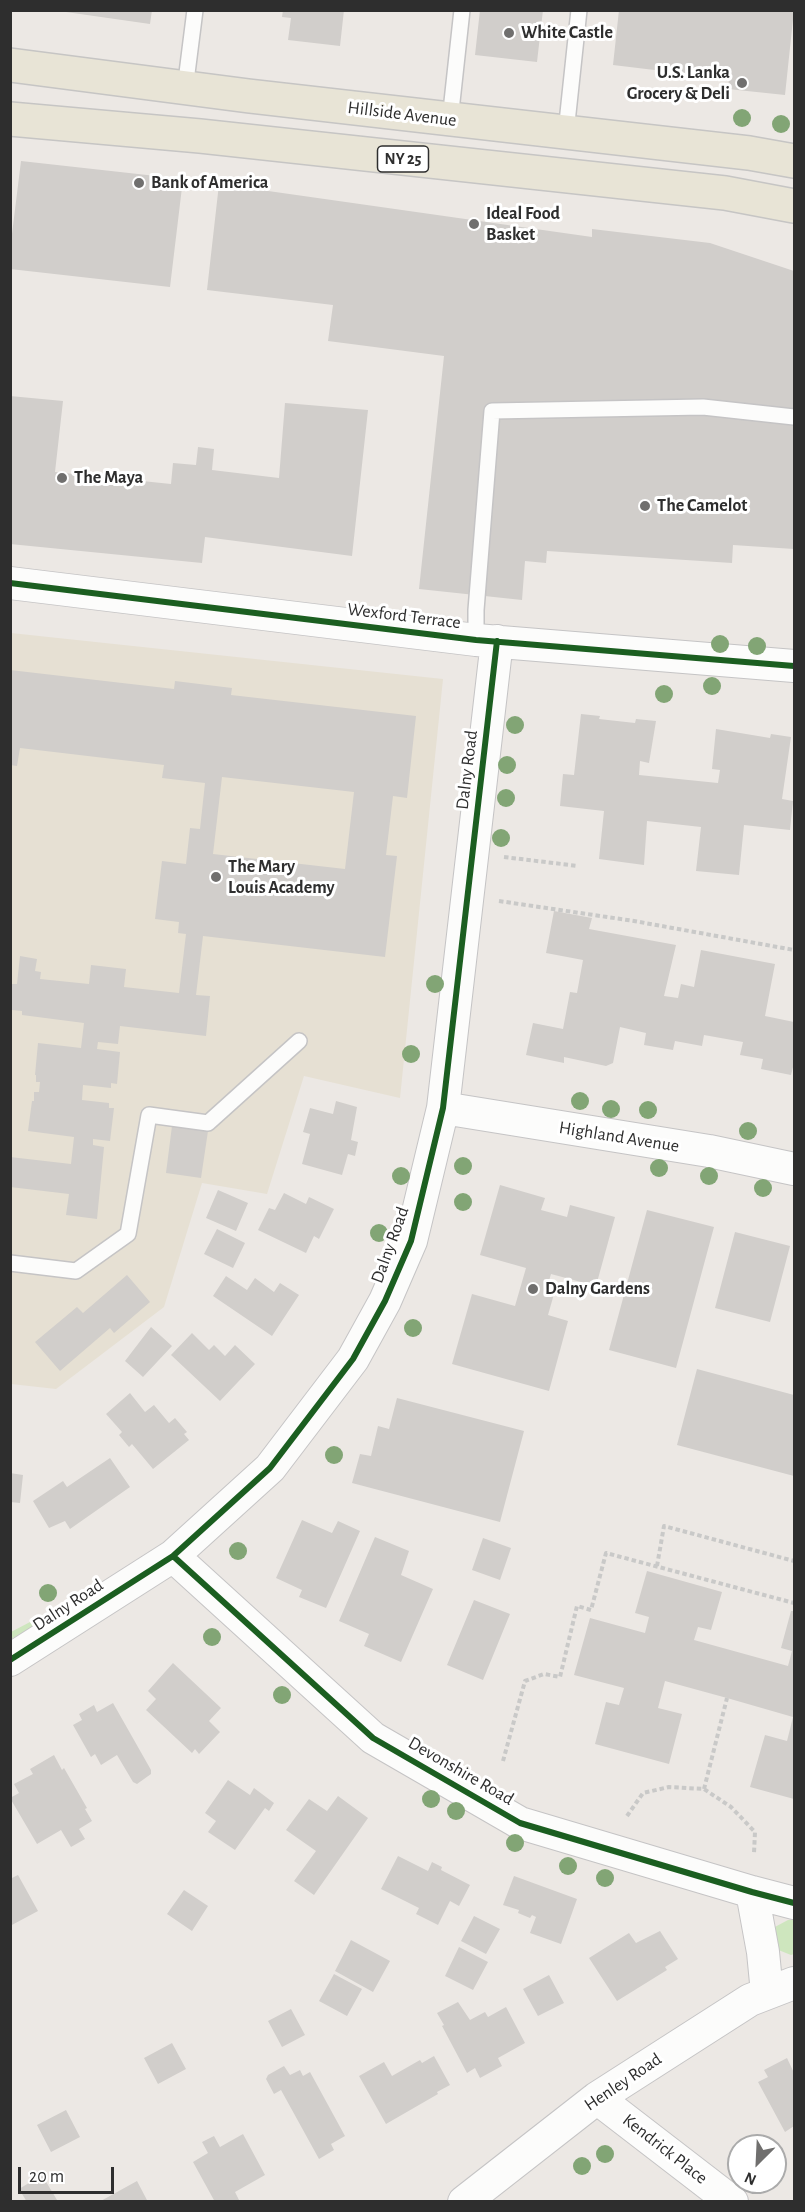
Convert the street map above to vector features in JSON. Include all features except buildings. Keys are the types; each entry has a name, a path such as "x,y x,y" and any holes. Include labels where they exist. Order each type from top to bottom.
{"main road":[{"name":"Hillside Avenue","path":"10,65 185,89 749,153 795,161"},
{"name":"NY 25","path":"10,119 212,138 725,193 795,206"}],"street":[{"name":"Wexford Terrace","path":"10,583 486,640 795,666"},
{"name":"Dalny Road","path":"10,1660 172,1557 270,1468 353,1359 385,1301 411,1241 443,1108 486,640"},
{"name":"Highland Avenue","path":"443,1108 709,1151 795,1169"},
{"name":"Devonshire Road","path":"172,1557 373,1738 520,1823 795,1903"},
{"path":"752,1892 763,1952 781,1988"},
{"name":"Henley Road","path":"464,2202 597,2097 750,2000 781,1988"},
{"name":"Kendrick Place","path":"597,2097 732,2202"}],"lane":[{"path":"185,89 195,10"},
{"path":"450,120 462,10"},
{"path":"566,132 579,10"},
{"path":"486,640 477,598 492,411 703,407 795,417"},
{"path":"10,1263 76,1271 128,1234 149,1115 208,1123 299,1041"}],"path":[{"path":"504,857 578,866"},
{"path":"499,901 634,921 795,950"},
{"path":"657,1566 664,1526 795,1561"},
{"path":"503,1761 525,1681 544,1674 560,1677 577,1606 591,1610 606,1553 795,1603"},
{"path":"704,1789 727,1698"},
{"path":"627,1816 643,1793 669,1787 704,1789 731,1807 755,1832 754,1853"}],"shaded area":[{"name":"The Mary Louis Academy","path":"11,633 443,679 400,1098 304,1076 267,1194 202,1183 164,1307 56,1389 11,1384"}],"green space":[{"path":"51,1611 53,1616 11,1639 11,1632"},
{"path":"788,1920 794,1920 794,1954 791,1955 776,1949 773,1928"}],"cycle path":[{"path":"10,583 476,640 794,666"},
{"path":"10,1660 173,1556 270,1468 353,1359 385,1301 411,1241 443,1108 497,641"},
{"path":"173,1556 373,1738 520,1823 794,1903"}],"place":[{"name":"White Castle","path":"509,33"},
{"name":"U.S. Lanka Grocery & Deli","path":"742,83"},
{"name":"Bank of America","path":"139,183"},
{"name":"Ideal Food Basket","path":"474,224"},
{"name":"The Maya","path":"62,478"},
{"name":"The Camelot","path":"645,506"},
{"name":"The Mary Louis Academy","path":"216,877"},
{"name":"Dalny Gardens","path":"533,1289"}]}
